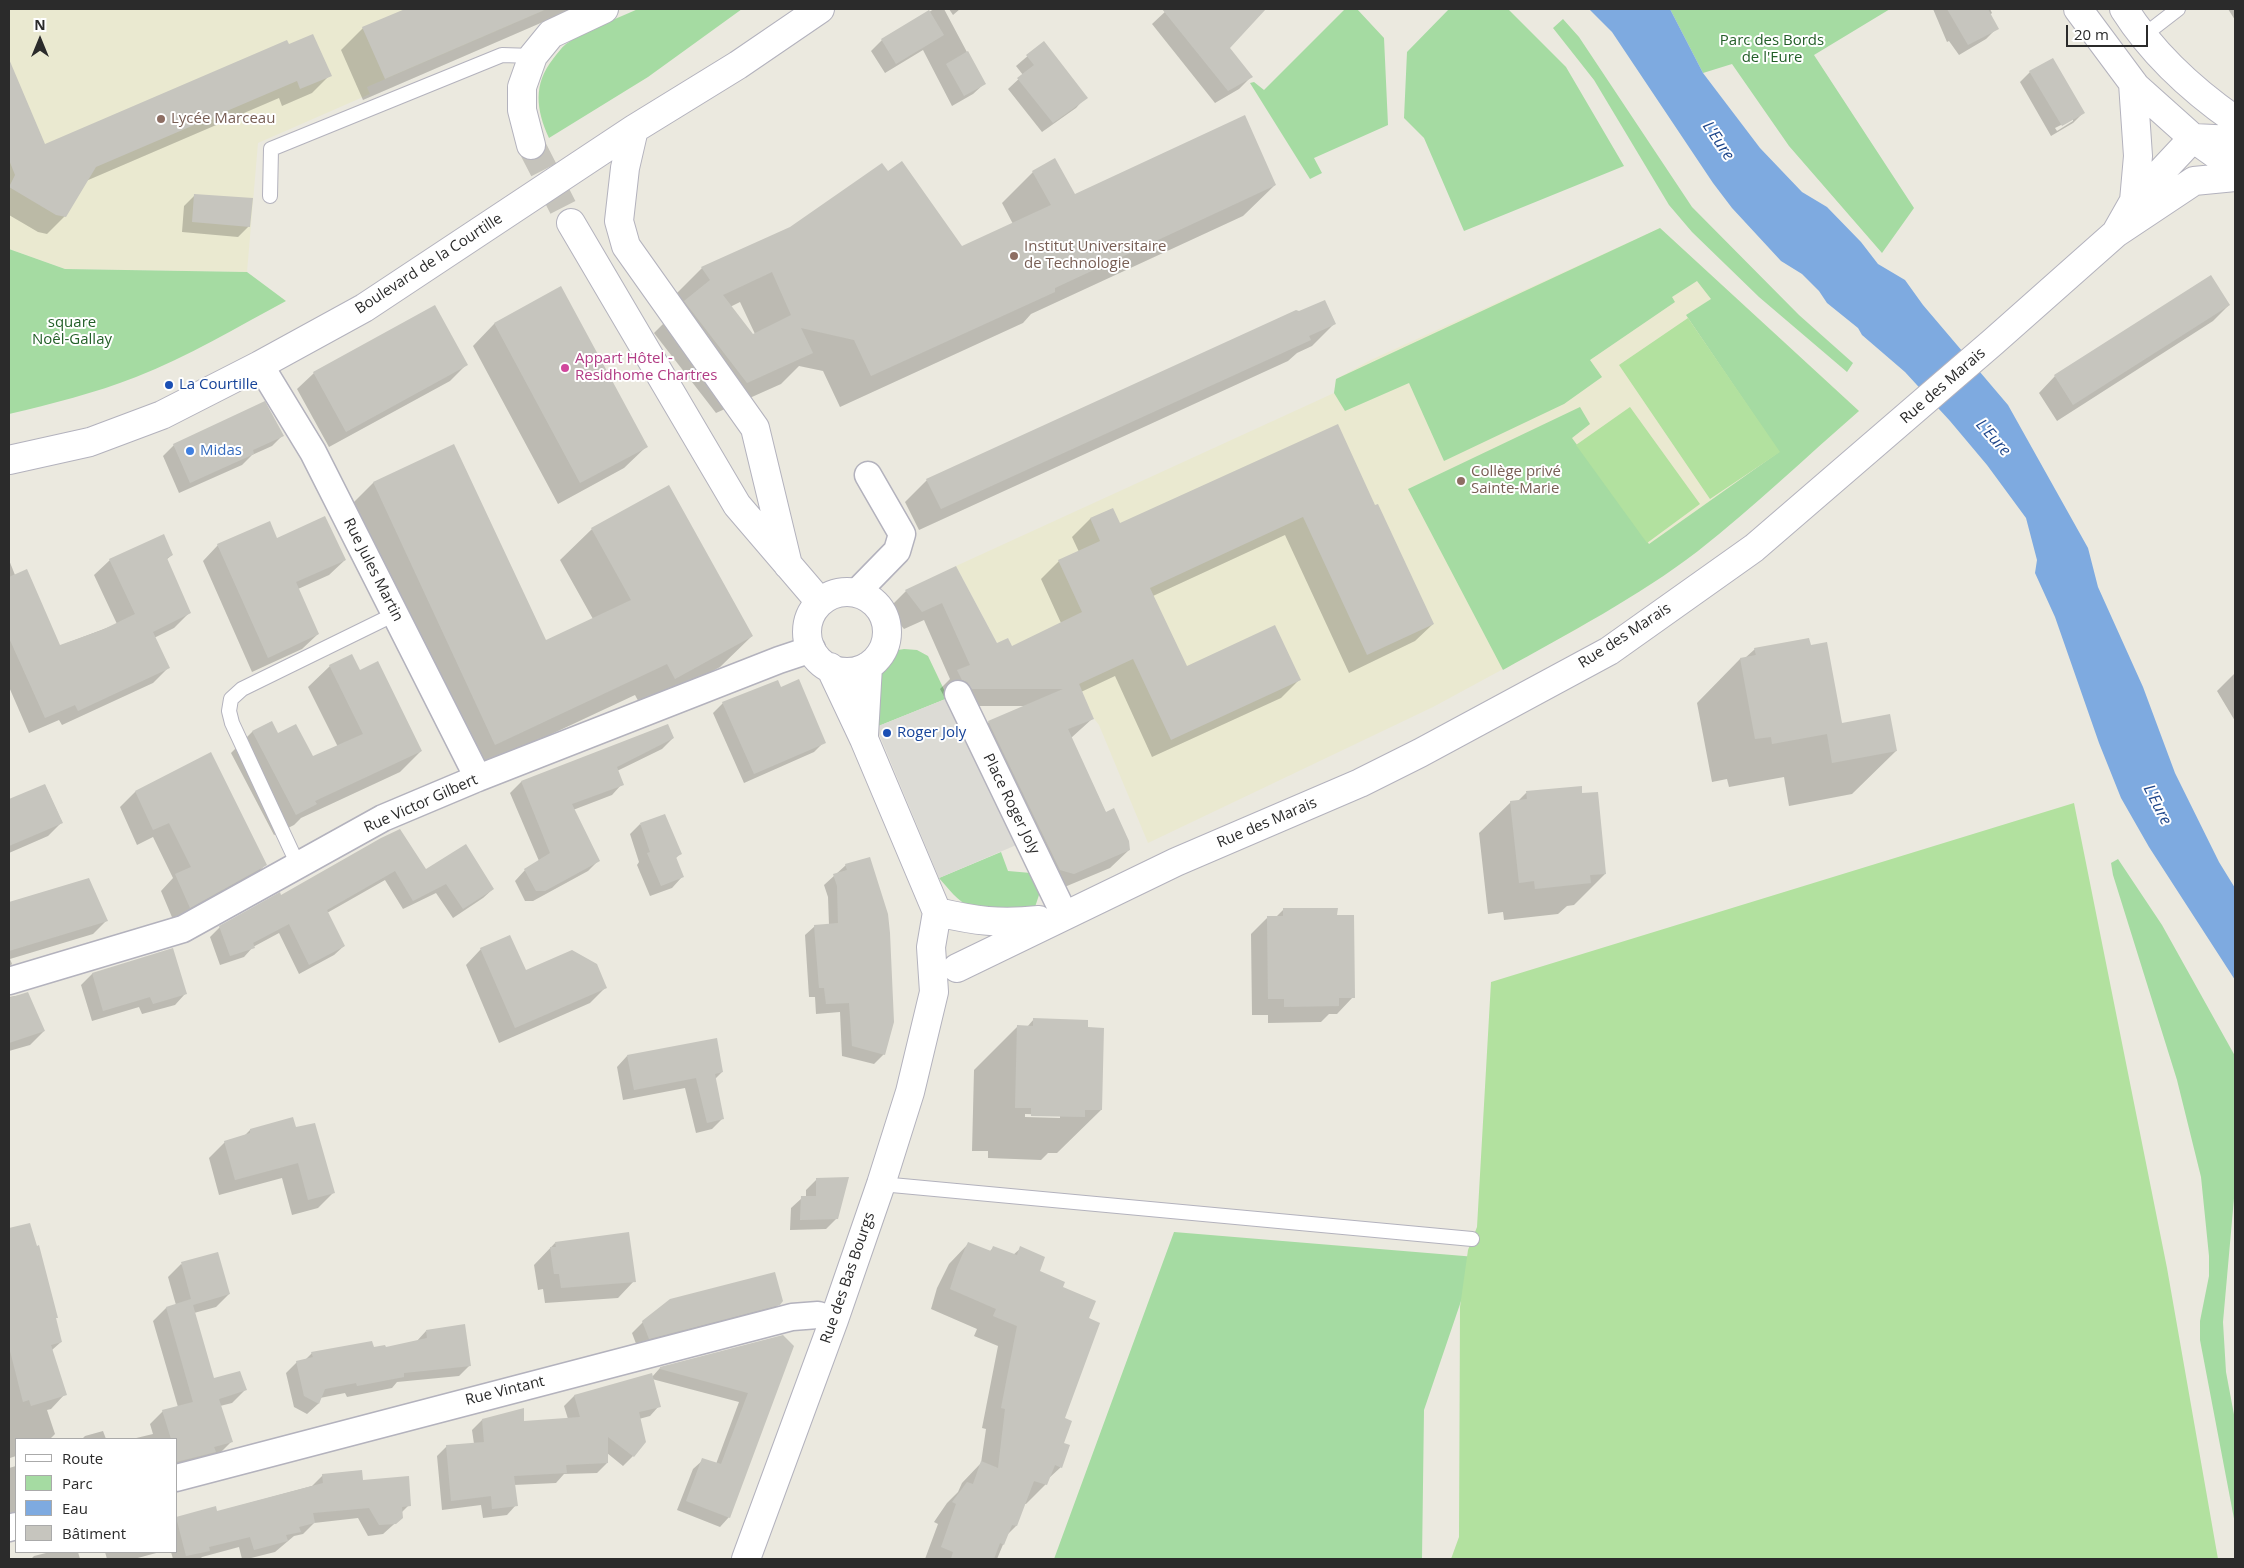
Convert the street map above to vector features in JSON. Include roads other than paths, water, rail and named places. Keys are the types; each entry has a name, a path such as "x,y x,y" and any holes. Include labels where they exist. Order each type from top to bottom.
{"main road":[{"path":"531,145 522,110 522,87 533,56 551,34 604,9"},
{"name":"Boulevard de la Courtille","path":"9,460 90,442 162,415 260,365 364,308 634,129 738,65 820,9"},
{"path":"2078,9 2133,83 2193,138 2235,168"},
{"path":"2124,9 2143,36 2192,88 2235,120"},
{"name":"Rue des Marais","path":"2133,83 2138,156 2134,201"},
{"path":"2192,88 2194,181"},
{"path":"634,129 625,168 619,221 626,246 755,428 788,564"},
{"path":"2193,138 2235,140"},
{"name":"Rue des Marais","path":"2116,233 2134,201 2193,138"},
{"name":"Rue des Marais","path":"957,968 1060,916 1176,862 1360,783 1420,753 1609,651 1754,548 2116,233 2194,181 2235,176"},
{"path":"571,223 737,505 820,602"},
{"path":"821,658 849,671 868,666 876,660 885,644 887,624 883,613 876,604 856,592 837,593 820,602 810,619 808,639 821,658 864,740 964,946 957,968 934,992"},
{"path":"864,740 868,666"},
{"name":"Rue des Marais","path":"948,914 1007,924 1060,916"},
{"name":"Rue des Bas Bourgs","path":"746,1559 834,1320 881,1184 910,1092 934,992 930,947 948,914"}],"street":[{"name":"Rue Jules Martin","path":"260,365 313,452 478,778"},
{"path":"856,592 897,551 902,534 868,475"},
{"name":"Rue Victor Gilbert","path":"9,982 183,929 383,818 478,778 779,660 821,658"},
{"name":"Place Roger Joly","path":"958,694 1060,916"},
{"name":"Rue Vintant","path":"178,1477 792,1317 818,1315 834,1320"}],"lane":[{"path":"2143,36 2178,9"},
{"path":"270,196 271,149 502,55 533,56"},
{"path":"298,865 232,723 229,710 231,699 242,690 395,614"},
{"path":"881,1184 1472,1239"}],"water":[{"name":"L'Eure","path":"1589,9 1670,9 1703,73 1760,148 1802,192 1827,207 1861,242 1878,264 1905,280 1923,305 2008,405 2088,548 2098,587 2143,687 2175,773 2219,862 2235,888 2235,980 2149,847 2121,798 2099,743 2055,617 2035,573 2037,560 2026,518 1987,465 1905,372 1862,335 1858,328 1827,303 1819,291 1802,274 1781,261 1732,208 1713,183 1612,32"}],"tunnel":[{"path":"531,145 571,223"}],"place":[{"name":"Lycée Marceau","path":"161,119"},
{"name":"Institut Universitaire de Technologie","path":"1014,256"},
{"name":"Appart Hôtel - Residhome Chartres","path":"565,368"},
{"name":"La Courtille","path":"169,385"},
{"name":"Midas","path":"190,451"},
{"name":"Collège privé Sainte-Marie","path":"1461,481"},
{"name":"Roger Joly","path":"887,733"}],"park label":[{"name":"Parc des Bords de l'Eure","path":"1772,50"},
{"name":"square Noêl-Gallay","path":"72,332"}]}
